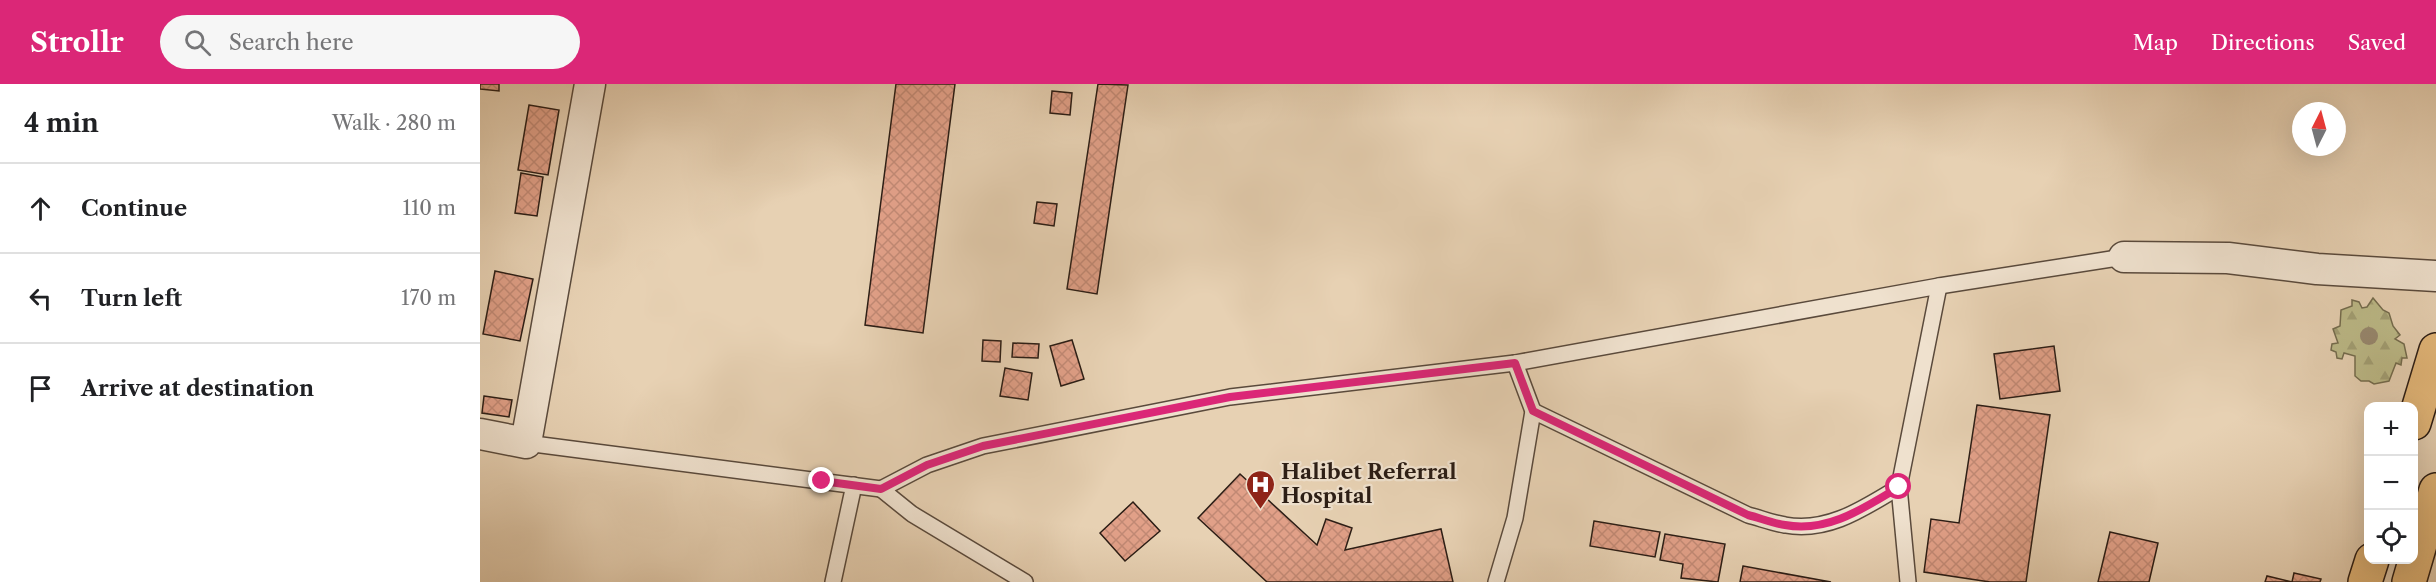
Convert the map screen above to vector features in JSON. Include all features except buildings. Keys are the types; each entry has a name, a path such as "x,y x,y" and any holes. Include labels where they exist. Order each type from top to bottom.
{"highway":[{"path":"2418,410 2436,350"},
{"path":"2409,582 2436,490"},
{"path":"2365,582 2371,564"}],"street":[{"path":"480,434 526,444 590,84"},
{"path":"2124,257 2228,258 2317,269 2436,276"}],"lane":[{"path":"881,489 927,465 983,446 1230,397 1515,363 1939,286 2124,257"},
{"path":"1908,582 1899,487 1939,286"},
{"path":"1496,582 1515,519 1533,411 1515,363"},
{"path":"1533,411 1748,515 1786,525 1820,525 1850,516 1899,487"},
{"path":"526,444 881,489 912,514 1025,582"},
{"path":"833,582 854,485"}],"green space":[{"path":"2373,298 2383,310 2389,313 2393,326 2400,335 2395,339 2404,344 2407,358 2402,358 2401,365 2396,363 2389,381 2374,384 2361,381 2355,376 2355,356 2344,353 2342,359 2337,358 2336,352 2331,350 2332,344 2338,343 2333,329 2340,326 2341,310 2352,306 2352,300 2359,302 2362,308 2367,307"}],"place":[{"name":"Halibet Referral Hospital","path":"1260,510"}],"route":[{"path":"822,481 881,489 927,465 983,446 1230,397 1515,363 1533,411 1748,515 1786,525 1820,525 1850,516 1899,487"}]}
